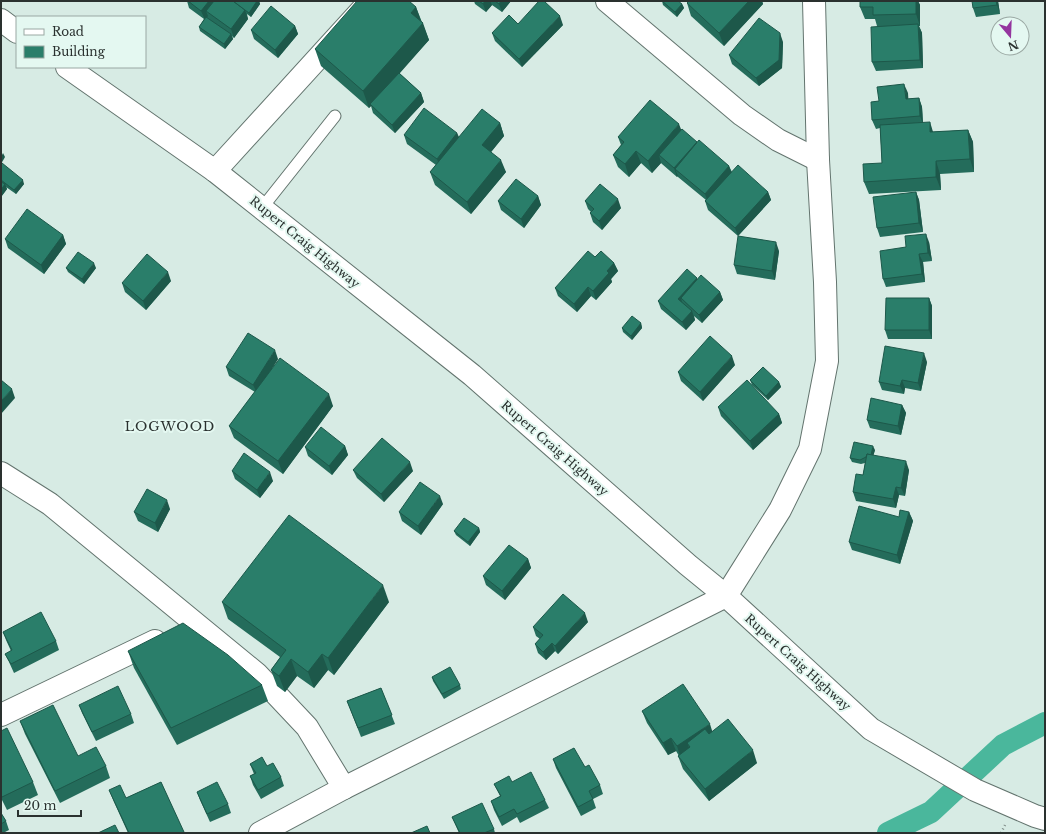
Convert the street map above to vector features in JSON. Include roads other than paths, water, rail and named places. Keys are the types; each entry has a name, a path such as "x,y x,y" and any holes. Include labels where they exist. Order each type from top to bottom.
{"street":[{"path":"215,171 370,1"},
{"path":"607,1 742,115 778,140 818,160"},
{"path":"260,833 344,788 726,596 780,510 810,449 828,362 818,160 814,1"},
{"path":"1,20 16,31"},
{"name":"Rupert Craig Highway","path":"68,68 215,171 472,375 688,565 726,596 871,729 975,790 1040,818"},
{"path":"1,473 50,504 257,674 307,727 344,788"},
{"path":"1,715 194,623"}],"lane":[{"path":"262,208 335,116"}],"waterway":[{"path":"888,833 931,812 1003,745 1045,723"}],"district":[{"name":"LOGWOOD","path":"170,426"}]}
